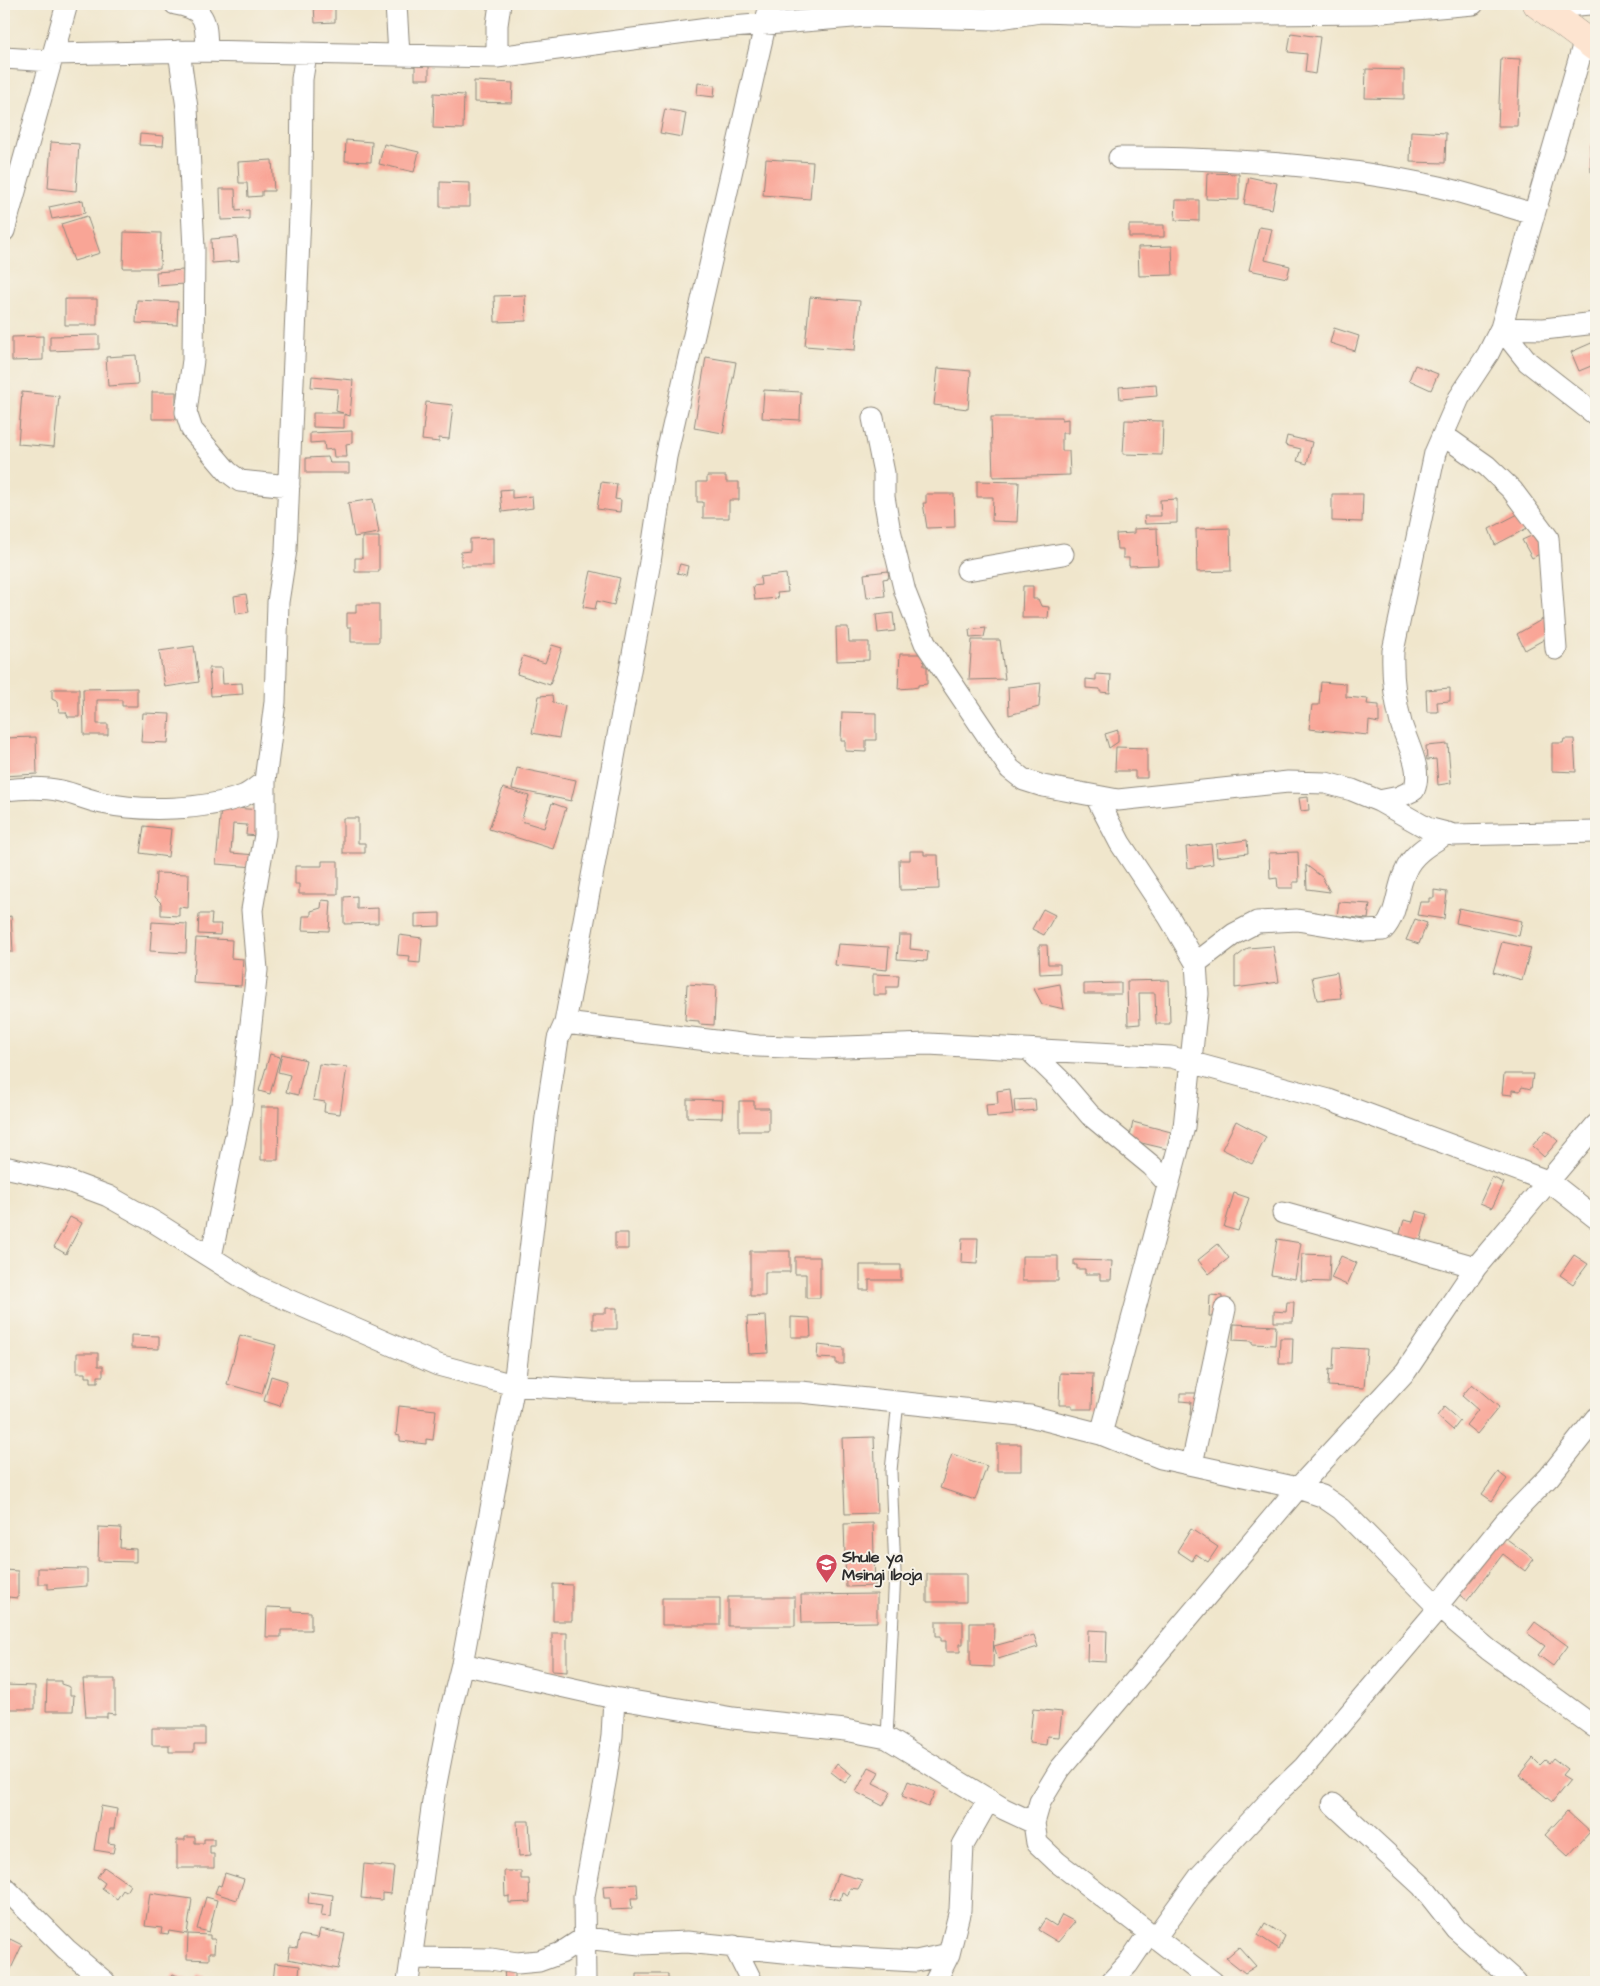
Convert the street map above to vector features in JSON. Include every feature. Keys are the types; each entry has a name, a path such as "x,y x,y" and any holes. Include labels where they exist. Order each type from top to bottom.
{"street":[{"path":"4,231 67,4"},
{"path":"175,4 195,8 202,14 205,23 207,51"},
{"path":"396,4 399,55"},
{"path":"497,57 497,24 500,4"},
{"path":"408,1982 434,1794 448,1717 462,1664 514,1385 546,1117 558,1039 565,1023 648,571 666,457 770,4"},
{"path":"4,58 179,51 497,57 708,28 865,16 967,11 994,19 1040,12 1137,9 1371,13 1473,4"},
{"path":"1540,6 1590,4"},
{"path":"1379,801 1414,790 1418,782 1417,770 1401,722 1394,686 1392,672 1393,651 1435,454 1459,398 1488,354 1501,328 1534,214 1590,43 1540,6"},
{"path":"179,51 187,108 194,249 193,360 186,412 192,430 228,472 240,481 288,486"},
{"path":"211,1257 242,1105 256,970 252,910 265,835 265,781 274,702 278,602 286,550 301,191 302,78 306,54"},
{"path":"1119,158 1200,158 1291,164 1370,173 1438,187 1534,214"},
{"path":"1501,328 1544,329 1596,323"},
{"path":"1501,328 1528,362 1596,415"},
{"path":"874,418 883,463 889,526 904,592 925,643 1010,769 1024,780 1096,798 1118,800 1288,782 1326,783 1352,790 1379,801 1427,828 1448,833 1501,835 1596,832"},
{"path":"1443,435 1487,466 1512,490 1548,538 1556,649"},
{"path":"967,570 1063,554"},
{"path":"4,790 26,788 61,791 102,803 136,808 165,807 215,803 245,795 265,781"},
{"path":"1096,798 1120,844 1169,917 1196,963 1198,994 1184,1127 1102,1434"},
{"path":"1196,963 1234,934 1258,922 1297,920 1364,931 1383,930 1390,922 1405,871 1410,863 1415,856 1448,833"},
{"path":"565,1023 758,1046 818,1048 928,1044 1171,1058 1329,1100 1550,1182 1596,1218"},
{"path":"1029,1050 1060,1080 1090,1115 1152,1166 1168,1184"},
{"path":"1213,1982 1057,1862 1037,1843 1034,1823 1040,1802 1060,1769 1298,1488 1406,1371 1476,1268 1596,1125"},
{"path":"4,1167 64,1180 108,1196 156,1223 256,1286 438,1365 514,1385 603,1391 801,1392 1030,1416 1102,1434 1161,1458 1298,1488 1322,1496 1341,1509 1438,1607 1490,1650 1596,1728"},
{"path":"1283,1213 1476,1268"},
{"path":"1192,1464 1225,1310"},
{"path":"1111,1982 1200,1876 1277,1793 1304,1767 1438,1607 1505,1522 1549,1477 1596,1418"},
{"path":"462,1664 614,1698 733,1718 845,1730 886,1738 988,1799 1034,1823"},
{"path":"586,1982 584,1896 606,1777 612,1736 614,1698"},
{"path":"935,1982 949,1954 960,1910 963,1845 988,1799"},
{"path":"1333,1804 1422,1886 1456,1929 1516,1982"},
{"path":"4,1887 66,1949 105,1982"},
{"path":"412,1958 491,1959 517,1963 539,1961 562,1953 584,1938 640,1944 687,1942 823,1956 916,1961 949,1954"},
{"path":"734,1946 752,1982"}],"lane":[{"path":"886,1738 895,1572 892,1471 898,1401"}],"building":[{"path":"314,4 335,4 335,22 315,23"},
{"path":"1291,33 1320,37 1315,74 1305,72 1307,54 1288,52"},
{"path":"1501,58 1520,59 1517,126 1498,126"},
{"path":"415,63 429,63 429,79 415,79"},
{"path":"1366,69 1404,70 1404,99 1365,98"},
{"path":"474,81 513,83 512,103 474,102"},
{"path":"698,83 715,85 714,97 697,95"},
{"path":"434,93 464,95 463,129 433,128"},
{"path":"665,109 686,113 682,137 660,133"},
{"path":"1411,131 1446,133 1445,163 1410,162"},
{"path":"140,134 164,136 163,146 139,145"},
{"path":"346,140 372,142 371,162 345,161"},
{"path":"51,142 79,144 76,191 48,188"},
{"path":"384,144 419,152 414,172 379,164"},
{"path":"1590,144 1596,144 1596,171 1591,172"},
{"path":"766,159 813,162 810,199 763,195"},
{"path":"272,160 274,191 262,191 262,196 248,197 247,183 239,183 238,162"},
{"path":"1207,173 1239,174 1239,200 1206,199"},
{"path":"1249,177 1277,183 1272,209 1244,204"},
{"path":"440,182 470,183 470,207 440,207"},
{"path":"220,189 235,189 236,211 249,210 249,219 221,220"},
{"path":"83,200 85,213 52,219 49,207"},
{"path":"1176,200 1199,200 1199,221 1175,220"},
{"path":"87,216 100,253 74,261 61,224"},
{"path":"1129,225 1164,225 1164,237 1129,237"},
{"path":"1259,227 1272,229 1265,260 1290,266 1287,278 1249,270"},
{"path":"124,232 161,233 160,268 123,268"},
{"path":"237,237 239,261 212,263 211,239"},
{"path":"1172,246 1173,275 1139,276 1138,247"},
{"path":"183,270 184,284 157,286 156,272"},
{"path":"525,295 526,321 495,322 494,296"},
{"path":"810,297 860,301 855,350 805,346"},
{"path":"65,299 97,299 97,325 65,325"},
{"path":"137,300 178,302 177,325 136,323"},
{"path":"1334,328 1359,336 1355,351 1330,343"},
{"path":"99,335 99,349 50,351 50,336"},
{"path":"43,336 43,360 12,361 12,337"},
{"path":"1596,341 1596,364 1579,371 1571,352"},
{"path":"136,355 138,384 108,386 106,357"},
{"path":"706,357 736,362 723,433 694,428"},
{"path":"1415,365 1438,374 1431,390 1409,380"},
{"path":"938,368 971,371 968,409 934,405"},
{"path":"312,376 353,380 350,416 344,414 344,428 313,427 313,413 343,413 336,411 338,389 311,387"},
{"path":"1156,384 1157,396 1120,399 1119,387"},
{"path":"764,390 801,392 800,420 762,418"},
{"path":"22,392 59,396 54,447 18,444"},
{"path":"152,392 176,392 176,419 152,419"},
{"path":"426,402 453,405 449,439 439,438 439,442 422,440"},
{"path":"991,417 1062,417 1062,420 1068,419 1068,433 1062,433 1062,451 1069,451 1070,475 993,477"},
{"path":"1125,420 1163,421 1162,455 1123,454"},
{"path":"352,431 352,443 346,444 347,457 334,457 333,449 325,450 324,442 310,443 310,433"},
{"path":"1287,436 1312,442 1307,464 1297,461 1301,449 1285,445"},
{"path":"328,457 330,463 349,463 349,473 306,473 306,458"},
{"path":"707,476 726,476 726,482 739,482 739,500 729,500 729,518 703,518 703,502 697,502 697,482 707,482"},
{"path":"977,481 1019,482 1017,522 992,521 993,497 977,497"},
{"path":"601,482 617,484 615,499 621,500 620,512 597,509"},
{"path":"512,489 512,498 532,496 533,508 502,512 500,490"},
{"path":"926,494 954,494 955,527 927,528 923,503 926,503"},
{"path":"1332,494 1363,494 1362,522 1332,521"},
{"path":"373,499 379,533 354,537 348,503"},
{"path":"1177,499 1177,523 1145,524 1144,516 1161,516 1160,500"},
{"path":"1522,512 1531,526 1495,545 1489,529"},
{"path":"1157,528 1158,565 1129,566 1129,558 1123,558 1123,549 1117,549 1116,534 1134,533 1134,529"},
{"path":"1230,528 1231,571 1197,572 1196,529"},
{"path":"1536,534 1547,550 1532,558 1522,540"},
{"path":"362,537 379,537 379,572 355,572 355,558 362,558"},
{"path":"493,538 493,566 461,566 461,552 470,551 470,539"},
{"path":"680,564 688,566 686,575 677,573"},
{"path":"591,571 620,578 614,605 597,601 595,609 583,607"},
{"path":"888,571 889,578 883,579 885,596 867,598 864,574"},
{"path":"786,574 788,592 777,593 778,598 755,600 753,586 761,585 760,577"},
{"path":"1023,586 1033,586 1033,599 1038,599 1041,606 1049,607 1048,618 1022,618"},
{"path":"246,594 249,612 236,614 234,596"},
{"path":"356,604 379,604 379,642 351,642 351,627 347,627 347,613 356,613"},
{"path":"893,613 895,631 878,633 876,615"},
{"path":"1548,616 1556,633 1525,650 1517,634"},
{"path":"836,627 848,627 849,642 869,642 869,660 837,661"},
{"path":"986,628 984,637 970,638 969,630"},
{"path":"972,640 1000,640 1005,679 969,680"},
{"path":"552,645 562,648 550,685 517,674 523,656 545,663"},
{"path":"194,646 199,682 165,687 159,651"},
{"path":"900,654 923,654 924,666 927,666 927,684 898,689"},
{"path":"209,668 222,668 223,684 242,683 243,694 211,696"},
{"path":"1096,674 1111,675 1110,693 1100,692 1100,689 1086,688 1086,679 1096,680"},
{"path":"1321,682 1346,684 1346,697 1368,699 1367,704 1379,705 1379,723 1369,721 1368,735 1309,729 1312,705 1319,705"},
{"path":"1041,683 1039,707 1009,715 1008,687"},
{"path":"137,688 137,706 122,706 122,700 97,700 97,724 108,724 108,735 84,735 83,689"},
{"path":"1450,688 1450,701 1437,702 1438,712 1427,712 1426,690"},
{"path":"52,689 79,689 79,717 68,717 66,712 59,712 58,702 52,699"},
{"path":"552,695 553,703 565,706 559,738 532,733 539,696"},
{"path":"842,712 876,713 876,740 866,740 866,752 845,751 845,741 841,741"},
{"path":"143,713 170,714 168,743 141,742"},
{"path":"1118,730 1118,742 1109,748 1105,734"},
{"path":"36,737 37,774 4,776 4,738"},
{"path":"1564,739 1574,739 1576,772 1552,771 1552,743 1563,743"},
{"path":"1448,744 1451,783 1438,785 1436,759 1427,760 1426,746"},
{"path":"1116,747 1147,748 1147,778 1135,778 1135,771 1115,771"},
{"path":"517,768 576,780 571,801 512,789"},
{"path":"503,788 529,796 521,821 544,828 552,803 566,808 553,849 489,829"},
{"path":"1308,797 1309,810 1301,811 1299,798"},
{"path":"221,807 261,810 259,836 246,835 247,825 233,824 231,853 256,855 255,867 216,864"},
{"path":"343,818 358,818 358,843 365,843 365,853 343,853"},
{"path":"144,826 171,829 168,857 140,853"},
{"path":"1247,840 1248,853 1217,857 1216,844"},
{"path":"1211,844 1213,864 1188,868 1186,847"},
{"path":"910,851 924,851 924,855 938,855 939,889 900,890 899,860 910,860"},
{"path":"1298,852 1299,882 1293,882 1293,888 1278,888 1277,878 1270,879 1269,853"},
{"path":"322,861 338,861 338,894 299,894 299,884 295,884 295,866 322,866"},
{"path":"1306,865 1322,877 1330,892 1307,889"},
{"path":"156,873 189,874 188,908 179,907 179,916 161,915 161,903 155,897"},
{"path":"1434,890 1447,892 1444,919 1417,915 1420,902 1429,902 1429,898 1434,898"},
{"path":"357,896 357,909 378,908 378,923 344,924 344,897"},
{"path":"322,900 331,901 329,931 302,930 303,916 311,916 311,911 321,908"},
{"path":"1339,902 1370,904 1368,919 1337,916"},
{"path":"1459,908 1522,921 1519,936 1456,923"},
{"path":"1043,909 1055,915 1044,935 1032,929"},
{"path":"4,910 6,917 11,916 13,952 4,952"},
{"path":"440,913 440,926 415,927 415,914"},
{"path":"199,914 212,914 211,924 221,924 220,935 198,934"},
{"path":"1415,919 1427,923 1419,944 1406,940"},
{"path":"152,922 187,924 186,953 150,951"},
{"path":"399,935 422,938 420,963 409,962 410,956 397,955"},
{"path":"899,935 911,935 910,949 928,951 927,961 897,959"},
{"path":"196,938 232,940 231,958 243,959 241,986 193,983"},
{"path":"1502,942 1531,948 1522,980 1493,972"},
{"path":"838,944 889,947 887,970 835,965"},
{"path":"1039,945 1047,945 1048,964 1060,964 1060,973 1040,974"},
{"path":"1273,946 1279,982 1235,988 1235,958 1248,948"},
{"path":"1337,972 1341,998 1317,1000 1312,977"},
{"path":"873,974 899,975 898,987 886,987 886,995 873,995"},
{"path":"1169,980 1170,1024 1156,1024 1155,993 1139,993 1140,1024 1128,1025 1127,981"},
{"path":"1121,983 1121,994 1084,994 1084,984"},
{"path":"687,984 716,986 714,1025 699,1024 699,1021 685,1020"},
{"path":"1060,984 1064,1009 1042,1004 1034,989"},
{"path":"270,1054 280,1057 270,1094 259,1091"},
{"path":"282,1054 306,1060 298,1095 286,1092 290,1075 278,1072"},
{"path":"319,1064 347,1067 340,1114 324,1112 325,1102 313,1100"},
{"path":"1504,1074 1533,1074 1531,1089 1522,1087 1520,1091 1512,1090 1512,1095 1502,1094"},
{"path":"1010,1089 1013,1115 987,1117 986,1105 998,1104 997,1091"},
{"path":"687,1099 723,1100 722,1118 687,1117"},
{"path":"1035,1099 1036,1110 1015,1112 1014,1100"},
{"path":"739,1101 754,1101 754,1108 769,1108 769,1131 739,1131"},
{"path":"261,1107 279,1107 278,1160 261,1160"},
{"path":"1236,1121 1266,1137 1252,1164 1222,1149"},
{"path":"1133,1122 1171,1132 1167,1149 1129,1140"},
{"path":"1546,1130 1558,1141 1544,1157 1532,1146"},
{"path":"1492,1177 1504,1183 1492,1208 1480,1203"},
{"path":"1234,1193 1249,1198 1238,1231 1224,1227"},
{"path":"1416,1211 1428,1214 1420,1243 1399,1237 1404,1220 1413,1222"},
{"path":"70,1217 82,1223 66,1254 54,1247"},
{"path":"615,1233 628,1233 628,1249 615,1249"},
{"path":"962,1238 978,1238 977,1264 961,1263"},
{"path":"1277,1239 1301,1243 1295,1279 1271,1275"},
{"path":"1218,1244 1229,1258 1209,1274 1198,1260"},
{"path":"750,1251 790,1251 790,1272 765,1272 765,1296 750,1296"},
{"path":"1302,1254 1330,1255 1329,1282 1301,1281"},
{"path":"1574,1255 1588,1264 1573,1284 1560,1275"},
{"path":"1022,1256 1058,1256 1058,1281 1022,1281"},
{"path":"1341,1256 1357,1263 1347,1285 1331,1278"},
{"path":"795,1257 820,1257 820,1298 806,1298 806,1274 795,1274"},
{"path":"1074,1260 1112,1261 1111,1280 1100,1280 1100,1274 1085,1274 1085,1269 1077,1269 1077,1265 1074,1265"},
{"path":"860,1265 901,1265 901,1280 869,1280 869,1290 860,1290"},
{"path":"1210,1295 1222,1296 1221,1317 1209,1316"},
{"path":"1287,1302 1294,1302 1293,1322 1274,1322 1274,1311 1286,1312"},
{"path":"606,1308 617,1308 617,1329 593,1329 593,1313 606,1313"},
{"path":"766,1316 768,1353 749,1354 747,1317"},
{"path":"791,1317 810,1318 811,1337 791,1337"},
{"path":"1234,1324 1276,1326 1275,1345 1252,1344 1252,1341 1233,1340"},
{"path":"131,1335 159,1336 159,1349 131,1348"},
{"path":"240,1335 276,1345 262,1394 227,1384"},
{"path":"1280,1338 1293,1338 1292,1364 1279,1364"},
{"path":"818,1345 844,1348 844,1364 836,1364 836,1359 817,1358"},
{"path":"1334,1347 1367,1349 1364,1388 1328,1386 1329,1369 1333,1370"},
{"path":"77,1353 98,1353 98,1366 103,1366 103,1376 98,1376 98,1382 91,1382 91,1377 85,1377 85,1373 77,1373"},
{"path":"1060,1373 1093,1374 1092,1409 1072,1409 1072,1405 1059,1405"},
{"path":"271,1376 287,1381 280,1406 264,1401"},
{"path":"1472,1384 1499,1407 1477,1434 1466,1425 1478,1410 1462,1396"},
{"path":"1180,1393 1201,1393 1200,1416 1190,1415 1191,1402 1180,1401"},
{"path":"399,1406 436,1410 433,1440 426,1439 426,1444 400,1441 400,1436 396,1435"},
{"path":"1444,1407 1460,1421 1453,1430 1437,1416"},
{"path":"874,1437 877,1513 845,1514 842,1438"},
{"path":"997,1444 1021,1444 1021,1471 997,1471"},
{"path":"952,1454 987,1466 975,1500 940,1488"},
{"path":"1498,1472 1507,1479 1492,1501 1482,1494"},
{"path":"873,1523 875,1586 846,1587 844,1524"},
{"path":"99,1527 121,1528 120,1548 136,1549 136,1562 98,1561"},
{"path":"1191,1529 1218,1547 1208,1562 1196,1554 1192,1561 1177,1551"},
{"path":"1500,1534 1534,1559 1525,1571 1503,1554 1467,1601 1456,1592"},
{"path":"38,1568 87,1569 87,1586 48,1589 48,1584 38,1584"},
{"path":"4,1570 18,1571 18,1598 8,1597 8,1602 4,1602"},
{"path":"927,1574 966,1574 966,1602 927,1602"},
{"path":"553,1584 572,1585 572,1621 553,1621"},
{"path":"877,1594 877,1622 802,1623 801,1595"},
{"path":"728,1597 795,1597 795,1626 728,1626"},
{"path":"662,1598 720,1598 720,1625 662,1625"},
{"path":"267,1607 292,1608 292,1611 311,1612 311,1630 281,1630 281,1637 266,1637"},
{"path":"936,1621 963,1621 963,1644 960,1644 960,1652 946,1652 946,1641 941,1641 941,1636 936,1636"},
{"path":"1535,1622 1568,1646 1553,1666 1538,1655 1545,1646 1527,1633"},
{"path":"970,1623 994,1623 993,1667 970,1666"},
{"path":"1088,1630 1107,1631 1106,1662 1087,1661"},
{"path":"552,1633 567,1633 567,1672 552,1671"},
{"path":"1034,1635 1038,1647 998,1659 994,1646"},
{"path":"83,1679 115,1679 115,1714 107,1713 107,1717 86,1717"},
{"path":"47,1681 61,1681 61,1684 70,1687 70,1695 74,1695 73,1711 46,1711"},
{"path":"4,1685 35,1686 35,1709 4,1709"},
{"path":"1033,1709 1062,1712 1059,1737 1047,1736 1046,1745 1029,1743"},
{"path":"152,1728 205,1728 205,1744 194,1744 194,1752 169,1752 169,1745 152,1745"},
{"path":"1533,1758 1540,1765 1545,1760 1549,1763 1553,1758 1567,1769 1562,1775 1570,1780 1552,1802 1519,1775"},
{"path":"837,1763 852,1775 845,1783 831,1772"},
{"path":"869,1767 879,1772 873,1783 891,1792 883,1806 856,1792"},
{"path":"908,1781 935,1792 928,1807 902,1796"},
{"path":"101,1806 117,1809 114,1829 110,1829 108,1843 115,1844 113,1853 94,1850"},
{"path":"1567,1811 1590,1832 1568,1856 1545,1835"},
{"path":"517,1821 529,1821 531,1855 519,1856"},
{"path":"185,1837 195,1837 195,1843 204,1843 204,1839 214,1839 214,1846 210,1846 210,1854 214,1854 214,1868 177,1868 177,1840 185,1840"},
{"path":"364,1864 394,1867 391,1894 382,1893 382,1900 361,1898"},
{"path":"104,1867 130,1885 126,1892 123,1890 117,1899 102,1888 105,1883 97,1877"},
{"path":"504,1871 521,1871 521,1879 529,1879 530,1902 509,1903 509,1896 505,1897"},
{"path":"225,1873 244,1879 237,1900 215,1893 218,1885 221,1886"},
{"path":"838,1873 863,1880 858,1889 850,1888 848,1895 842,1892 840,1900 829,1897"},
{"path":"637,1884 638,1898 631,1898 632,1909 611,1910 610,1898 604,1898 603,1886"},
{"path":"309,1892 333,1895 331,1917 321,1916 323,1905 308,1903"},
{"path":"150,1893 192,1899 187,1934 169,1931 168,1934 161,1933 162,1928 145,1926"},
{"path":"206,1897 217,1900 209,1932 197,1929"},
{"path":"1062,1915 1075,1922 1058,1942 1038,1930 1045,1919 1056,1926"},
{"path":"1265,1923 1285,1936 1279,1949 1258,1935"},
{"path":"320,1929 345,1934 338,1969 288,1959 290,1947 297,1948 300,1935 318,1938"},
{"path":"188,1934 210,1935 210,1939 215,1939 214,1953 209,1953 209,1960 187,1959"},
{"path":"10,1939 22,1945 9,1973 4,1971 4,1953"},
{"path":"1239,1947 1256,1966 1245,1973 1226,1958"},
{"path":"275,1963 300,1966 298,1982 273,1982"},
{"path":"515,1967 515,1982 505,1982 504,1968"},
{"path":"173,1974 190,1982 168,1982"},
{"path":"637,1974 668,1974 668,1982 637,1982"},
{"path":"198,1975 214,1982 195,1981"}],"place":[{"name":"Shule ya Msingi Iboja","path":"826,1584"}]}
